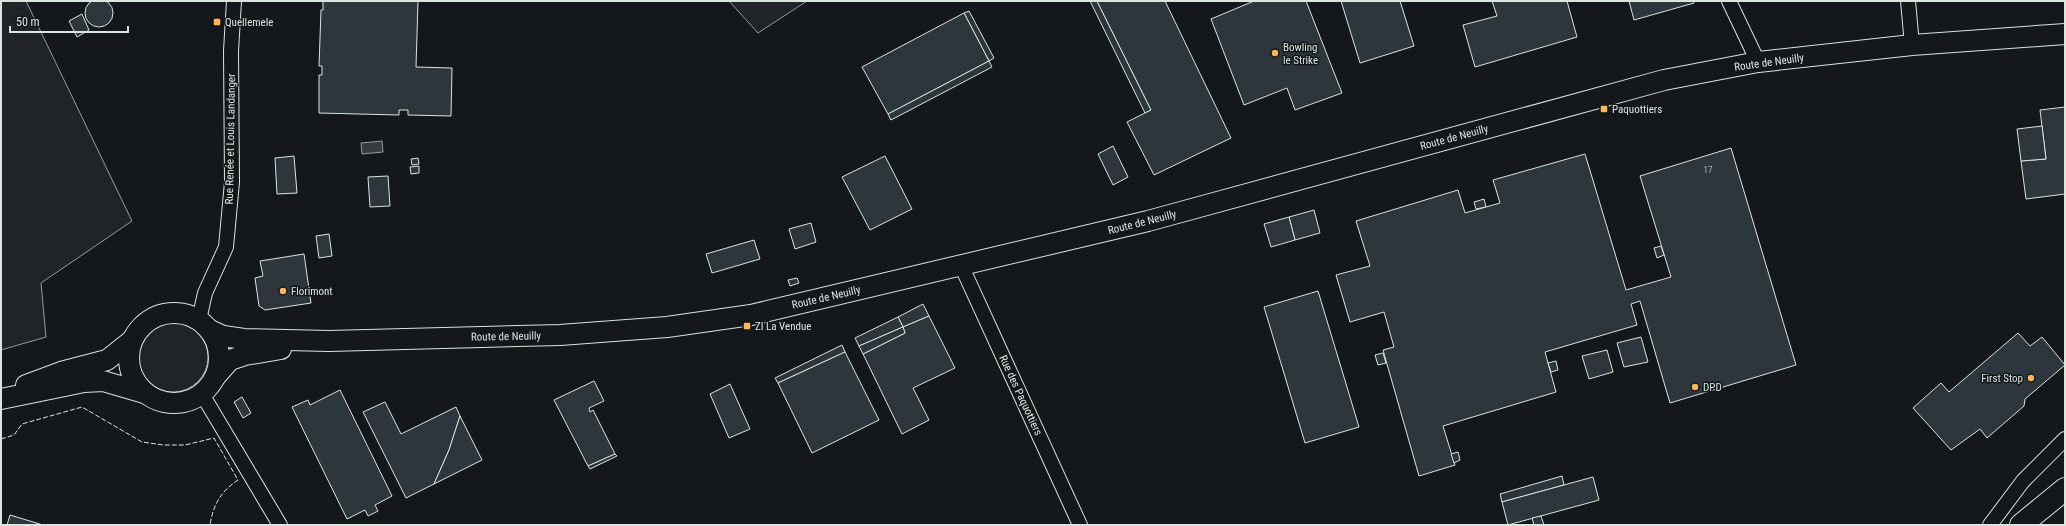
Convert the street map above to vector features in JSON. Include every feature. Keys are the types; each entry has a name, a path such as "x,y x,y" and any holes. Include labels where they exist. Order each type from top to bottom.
{"main road":[{"name":"Route de Neuilly","path":"205,325 222,336 244,339 329,341 560,335 667,327 751,314 1148,221 1664,80 1758,62 1912,45 2065,34"},
{"path":"1,395 60,372 107,360 131,341 143,324 158,315 172,312 186,314 205,325 217,344 219,360 216,376"},
{"path":"131,341 128,355 129,369 135,382 144,393"},
{"path":"1,399 63,388 84,382 103,381 144,393 155,400 179,404 192,400 202,394 230,360 245,355 329,341"},
{"path":"2021,525 2065,489"}],"street":[{"name":"Rue Renée et Louis Landanger","path":"205,325 205,293 226,247 232,182 231,51 234,1"},
{"path":"1729,1 1758,62"},
{"path":"1908,1 1912,45"},
{"name":"Rue des Paquottiers","path":"961,265 1080,525"},
{"path":"202,394 280,525"},
{"path":"1990,525 2023,481 2065,439"}],"shaded area":[{"path":"1,1 26,1 132,221 41,283 46,337 1,350"},
{"path":"729,1 807,1 758,33"},
{"path":"382,141 383,152 362,154 361,143"},
{"path":"166,322 180,322 193,328 202,337 208,350 206,370 198,382 180,392 166,392 153,386 144,377 138,364 138,350 144,337 153,328"}],"building":[{"path":"99,-1 109,3 113,13 109,23 99,27 89,23 85,13 89,3"},
{"path":"323,1 418,1 416,67 452,68 451,116 408,115 408,110 399,110 399,115 319,113 319,75 322,75 322,66 319,66 321,10 323,10"},
{"path":"1090,1 1097,1 1151,110 1145,113"},
{"path":"1097,1 1165,1 1231,138 1154,175 1127,122 1151,110"},
{"name":"Bowling le Strike","path":"1254,1 1306,1 1342,93 1295,110 1287,88 1244,105 1211,19"},
{"path":"1341,1 1400,1 1414,46 1360,63"},
{"path":"1492,1 1567,1 1577,37 1475,67 1463,25 1497,16"},
{"path":"1629,1 1693,1 1694,3 1634,20"},
{"path":"969,11 994,58 989,61 964,13"},
{"path":"964,13 989,61 888,114 862,67"},
{"path":"82,14 89,30 77,37 69,21"},
{"path":"989,61 992,67 891,120 888,114"},
{"path":"2065,107 2065,194 2026,199 2021,161 2046,159 2040,110"},
{"path":"2042,126 2046,159 2021,161 2017,129"},
{"path":"1113,146 1128,177 1113,185 1098,154"},
{"path":"1731,148 1796,365 1670,403 1640,301 1631,304 1637,325 1545,352 1556,392 1443,426 1455,465 1419,476 1383,350 1394,347 1384,312 1350,322 1336,275 1370,266 1356,221 1458,190 1465,213 1500,203 1493,180 1585,154 1626,290 1671,277 1640,176"},
{"path":"294,156 297,193 277,194 275,158"},
{"path":"885,156 912,209 870,230 842,177"},
{"path":"418,158 419,164 412,165 411,159"},
{"path":"419,166 419,173 411,174 410,167"},
{"path":"388,176 390,206 370,207 368,177"},
{"path":"1484,199 1486,207 1476,209 1474,202"},
{"path":"1314,210 1320,233 1295,240 1289,217"},
{"path":"1289,217 1295,240 1271,247 1264,224"},
{"path":"811,223 816,242 795,249 789,229"},
{"path":"329,234 332,256 319,258 316,236"},
{"path":"754,240 760,259 712,273 706,254"},
{"path":"1661,246 1664,255 1657,258 1654,248"},
{"name":"Florimont","path":"304,254 311,303 265,310 259,306 255,278 263,276 260,261"},
{"path":"797,278 799,283 790,286 788,280"},
{"path":"1318,291 1359,427 1305,443 1264,307"},
{"path":"923,304 929,316 903,327 898,317"},
{"path":"929,316 955,368 913,388 929,420 902,434 863,354 905,333 903,327"},
{"path":"898,317 903,327 859,346 855,338"},
{"path":"903,327 905,333 863,354 859,346"},
{"path":"2018,333 2030,346 2042,337 2065,365 2025,399 2024,406 1987,438 1980,429 1951,450 1913,408 1941,383 1949,392"},
{"path":"1641,337 1648,362 1624,367 1617,343"},
{"path":"842,345 845,352 778,383 775,378"},
{"path":"1607,350 1613,372 1589,379 1582,356"},
{"path":"845,352 879,420 812,453 778,383"},
{"path":"1383,353 1386,363 1378,365 1375,355"},
{"path":"1556,361 1558,370 1551,372 1548,363"},
{"path":"594,381 604,401 589,408 590,412 593,410 615,454 588,466 554,400"},
{"path":"730,384 750,429 729,438 710,394"},
{"path":"340,390 392,496 375,505 378,511 368,516 365,510 347,519 292,407 308,400 310,405"},
{"path":"242,397 251,413 243,418 234,402"},
{"path":"385,402 401,434 456,407 460,416 449,450 434,484 406,498 363,412"},
{"path":"460,416 482,460 434,484 449,450"},
{"path":"1458,452 1460,460 1454,463 1451,454"},
{"path":"615,454 617,456 590,469 588,466"},
{"path":"1562,476 1564,485 1502,502 1500,494"},
{"path":"1593,477 1599,500 1508,525 1502,502"},
{"path":"10,515 43,525 7,525"},
{"path":"1541,516 1544,525 1534,525 1532,518"}],"fence":[{"path":"1,439 14,435 22,424 82,407 142,442 163,445 185,445 214,438 238,480 222,494 213,511 210,525"}],"place":[{"name":"Quellemele","path":"217,22"},
{"name":"Bowling le Strike","path":"1275,53"},
{"name":"Paquottiers","path":"1604,109"},
{"name":"Florimont","path":"283,291"},
{"name":"ZI La Vendue","path":"747,326"},
{"name":"First Stop","path":"2031,378"},
{"name":"DPD","path":"1695,387"}]}
